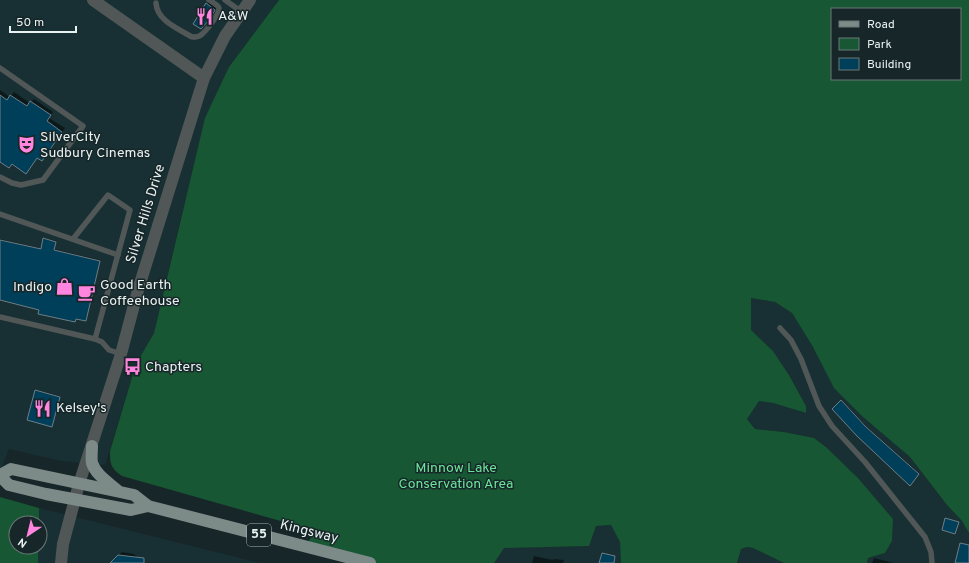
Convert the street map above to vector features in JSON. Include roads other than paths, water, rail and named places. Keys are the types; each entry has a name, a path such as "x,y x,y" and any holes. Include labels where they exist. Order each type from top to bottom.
{"main road":[{"path":"92,446 92,462 95,469 104,479 120,492"},
{"name":"Kingsway","path":"148,506 130,510 75,499 8,485 0,476 11,469 134,495 148,506 370,563"}],"street":[{"path":"93,0 204,78"},
{"name":"Silver Hills Drive","path":"61,563 63,544 79,484 121,354 138,290 204,78 225,36 250,0"}],"lane":[{"path":"156,4 156,8 162,18 192,37 197,37 201,35 213,22 218,12 218,6 209,0"},
{"path":"225,0 242,12"},
{"path":"0,68 83,126 43,180 21,185 12,183 0,177"},
{"path":"73,240 108,195 130,210 95,339"},
{"path":"0,214 118,255"},
{"path":"0,317 95,339 102,342 109,350 121,354"},
{"path":"780,328 791,340 801,359 819,406 832,426 865,462 925,537 931,552 932,563"}],"place":[{"name":"A&W","path":"205,16"},
{"name":"SilverCity Sudbury Cinemas","path":"27,145"},
{"name":"Indigo","path":"65,287"},
{"name":"Good Earth Coffeehouse","path":"87,293"},
{"name":"Chapters","path":"132,367"},
{"name":"Kelsey's","path":"43,408"}],"park label":[{"name":"Minnow Lake Conservation Area","path":"456,476"}]}
